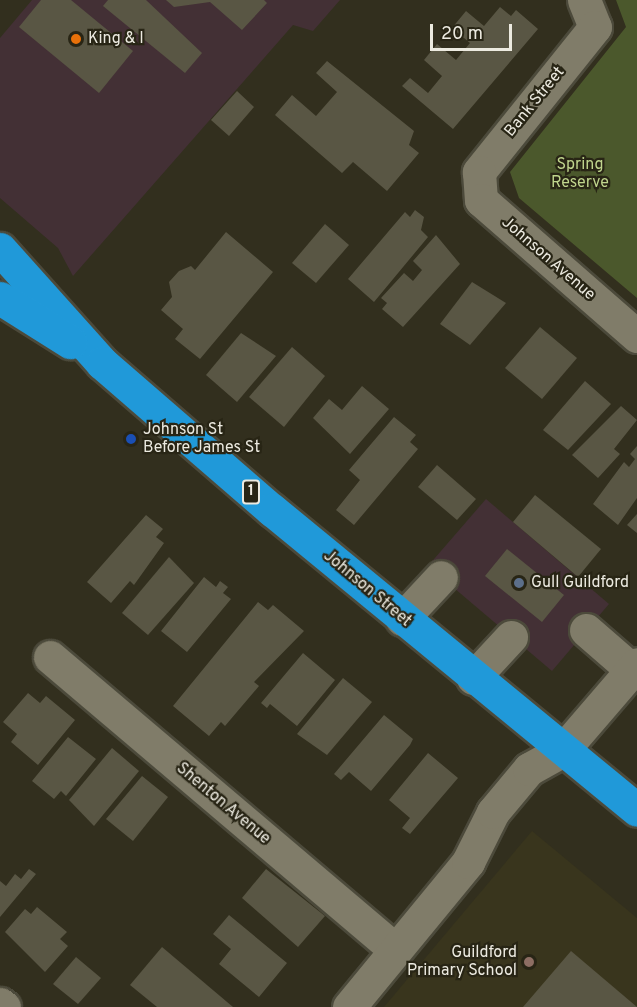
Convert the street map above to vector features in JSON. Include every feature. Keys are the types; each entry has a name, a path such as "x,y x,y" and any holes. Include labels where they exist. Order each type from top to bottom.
{"highway":[{"name":"Johnson Street","path":"0,249 102,363 402,619 637,810"},
{"name":"Johnson Street","path":"0,298 102,363"}],"street":[{"name":"Bank Street","path":"479,172 595,27 584,0"},
{"name":"Johnson Avenue","path":"479,172 481,200 637,336"},
{"path":"402,619 441,577"},
{"path":"349,1007 468,862 493,812 529,768 562,750 635,667 586,630"},
{"path":"473,678 511,637"},
{"name":"Shenton Avenue","path":"50,657 396,950"},
{"path":"0,1004 4,1007"}],"shaded area":[{"path":"32,0 340,0 313,31 293,25 73,276 58,248 0,198 0,38"},
{"path":"486,499 609,604 552,671 428,566"},
{"name":"Guildford Primary School","path":"532,831 637,918 637,1007 384,1007"}],"green space":[{"name":"Spring Reserve","path":"616,0 637,0 637,298 519,198 510,172 626,27"}],"building":[{"name":"King & I","path":"41,0 71,0 133,51 99,93 19,27"},
{"path":"108,0 146,0 202,53 185,73 103,6"},
{"path":"166,0 264,0 267,3 242,30 210,2 174,7"},
{"path":"500,7 511,16 516,10 538,29 453,129 402,86 410,78 428,93 442,76 424,60 437,44 456,60 470,43 452,28 466,11 484,26"},
{"path":"327,61 414,131 409,145 419,153 387,191 353,162 342,173 275,115 292,95 316,116 337,92 316,73"},
{"path":"237,91 254,107 229,136 211,120"},
{"path":"415,210 424,217 421,230 428,237 374,302 348,279 405,212 410,217"},
{"path":"325,224 349,245 316,283 292,263"},
{"path":"226,232 273,272 200,359 175,339 183,329 161,310 172,297 169,282 179,271 191,266 195,270"},
{"path":"436,235 460,264 403,327 382,309 387,303 381,298 404,273 413,281 422,270 413,261"},
{"path":"472,282 506,303 470,345 440,324"},
{"path":"540,327 577,358 542,399 505,368"},
{"path":"241,333 276,356 237,402 206,375"},
{"path":"292,347 325,376 284,427 249,397"},
{"path":"585,381 611,404 568,450 543,430"},
{"path":"362,386 389,409 350,454 313,418 329,399 342,410"},
{"path":"621,406 637,420 614,449 620,454 598,478 572,455"},
{"path":"394,417 416,435 410,442 418,449 354,525 336,510 360,480 349,470"},
{"path":"637,446 637,498 618,525 593,504 624,462 629,467 635,459 630,454"},
{"path":"437,465 476,499 457,520 418,487"},
{"path":"535,495 601,549 578,577 513,522"},
{"path":"637,514 637,533 627,525"},
{"path":"146,515 163,529 156,537 164,543 134,585 130,581 111,603 87,582"},
{"path":"507,549 564,595 542,622 485,576"},
{"path":"169,557 194,583 148,635 122,613"},
{"path":"204,577 216,587 220,581 228,587 223,593 231,599 187,652 161,631"},
{"path":"258,602 268,610 273,605 304,631 254,682 259,686 225,726 221,722 209,736 173,706"},
{"path":"303,653 335,680 297,726 270,704 267,708 261,703"},
{"path":"343,678 372,702 327,755 297,734"},
{"path":"28,693 40,703 46,696 75,720 38,765 11,742 17,734 3,722"},
{"path":"384,715 413,739 410,745 371,791 349,772 341,780 334,774"},
{"path":"68,737 96,759 66,796 61,791 54,799 32,781"},
{"path":"112,748 139,771 94,826 69,800"},
{"path":"428,753 458,778 410,834 402,828 410,818 389,800"},
{"path":"142,776 168,797 133,841 106,819"},
{"path":"29,869 36,874 0,917 0,881 6,886 15,874 21,879"},
{"path":"266,869 325,916 298,947 242,898"},
{"path":"37,907 67,932 60,939 68,946 45,972 5,932 25,909 31,914"},
{"path":"229,915 287,963 259,997 219,964 231,949 213,934"},
{"path":"162,947 233,1007 157,1007 130,985"},
{"path":"571,951 637,1007 523,1007"},
{"path":"76,957 101,978 78,1004 53,984"}],"place":[{"name":"King & I","path":"76,39"},
{"name":"Johnson St Before James St","path":"131,439"},
{"name":"Gull Guildford","path":"519,583"},
{"name":"Guildford Primary School","path":"529,962"}]}
